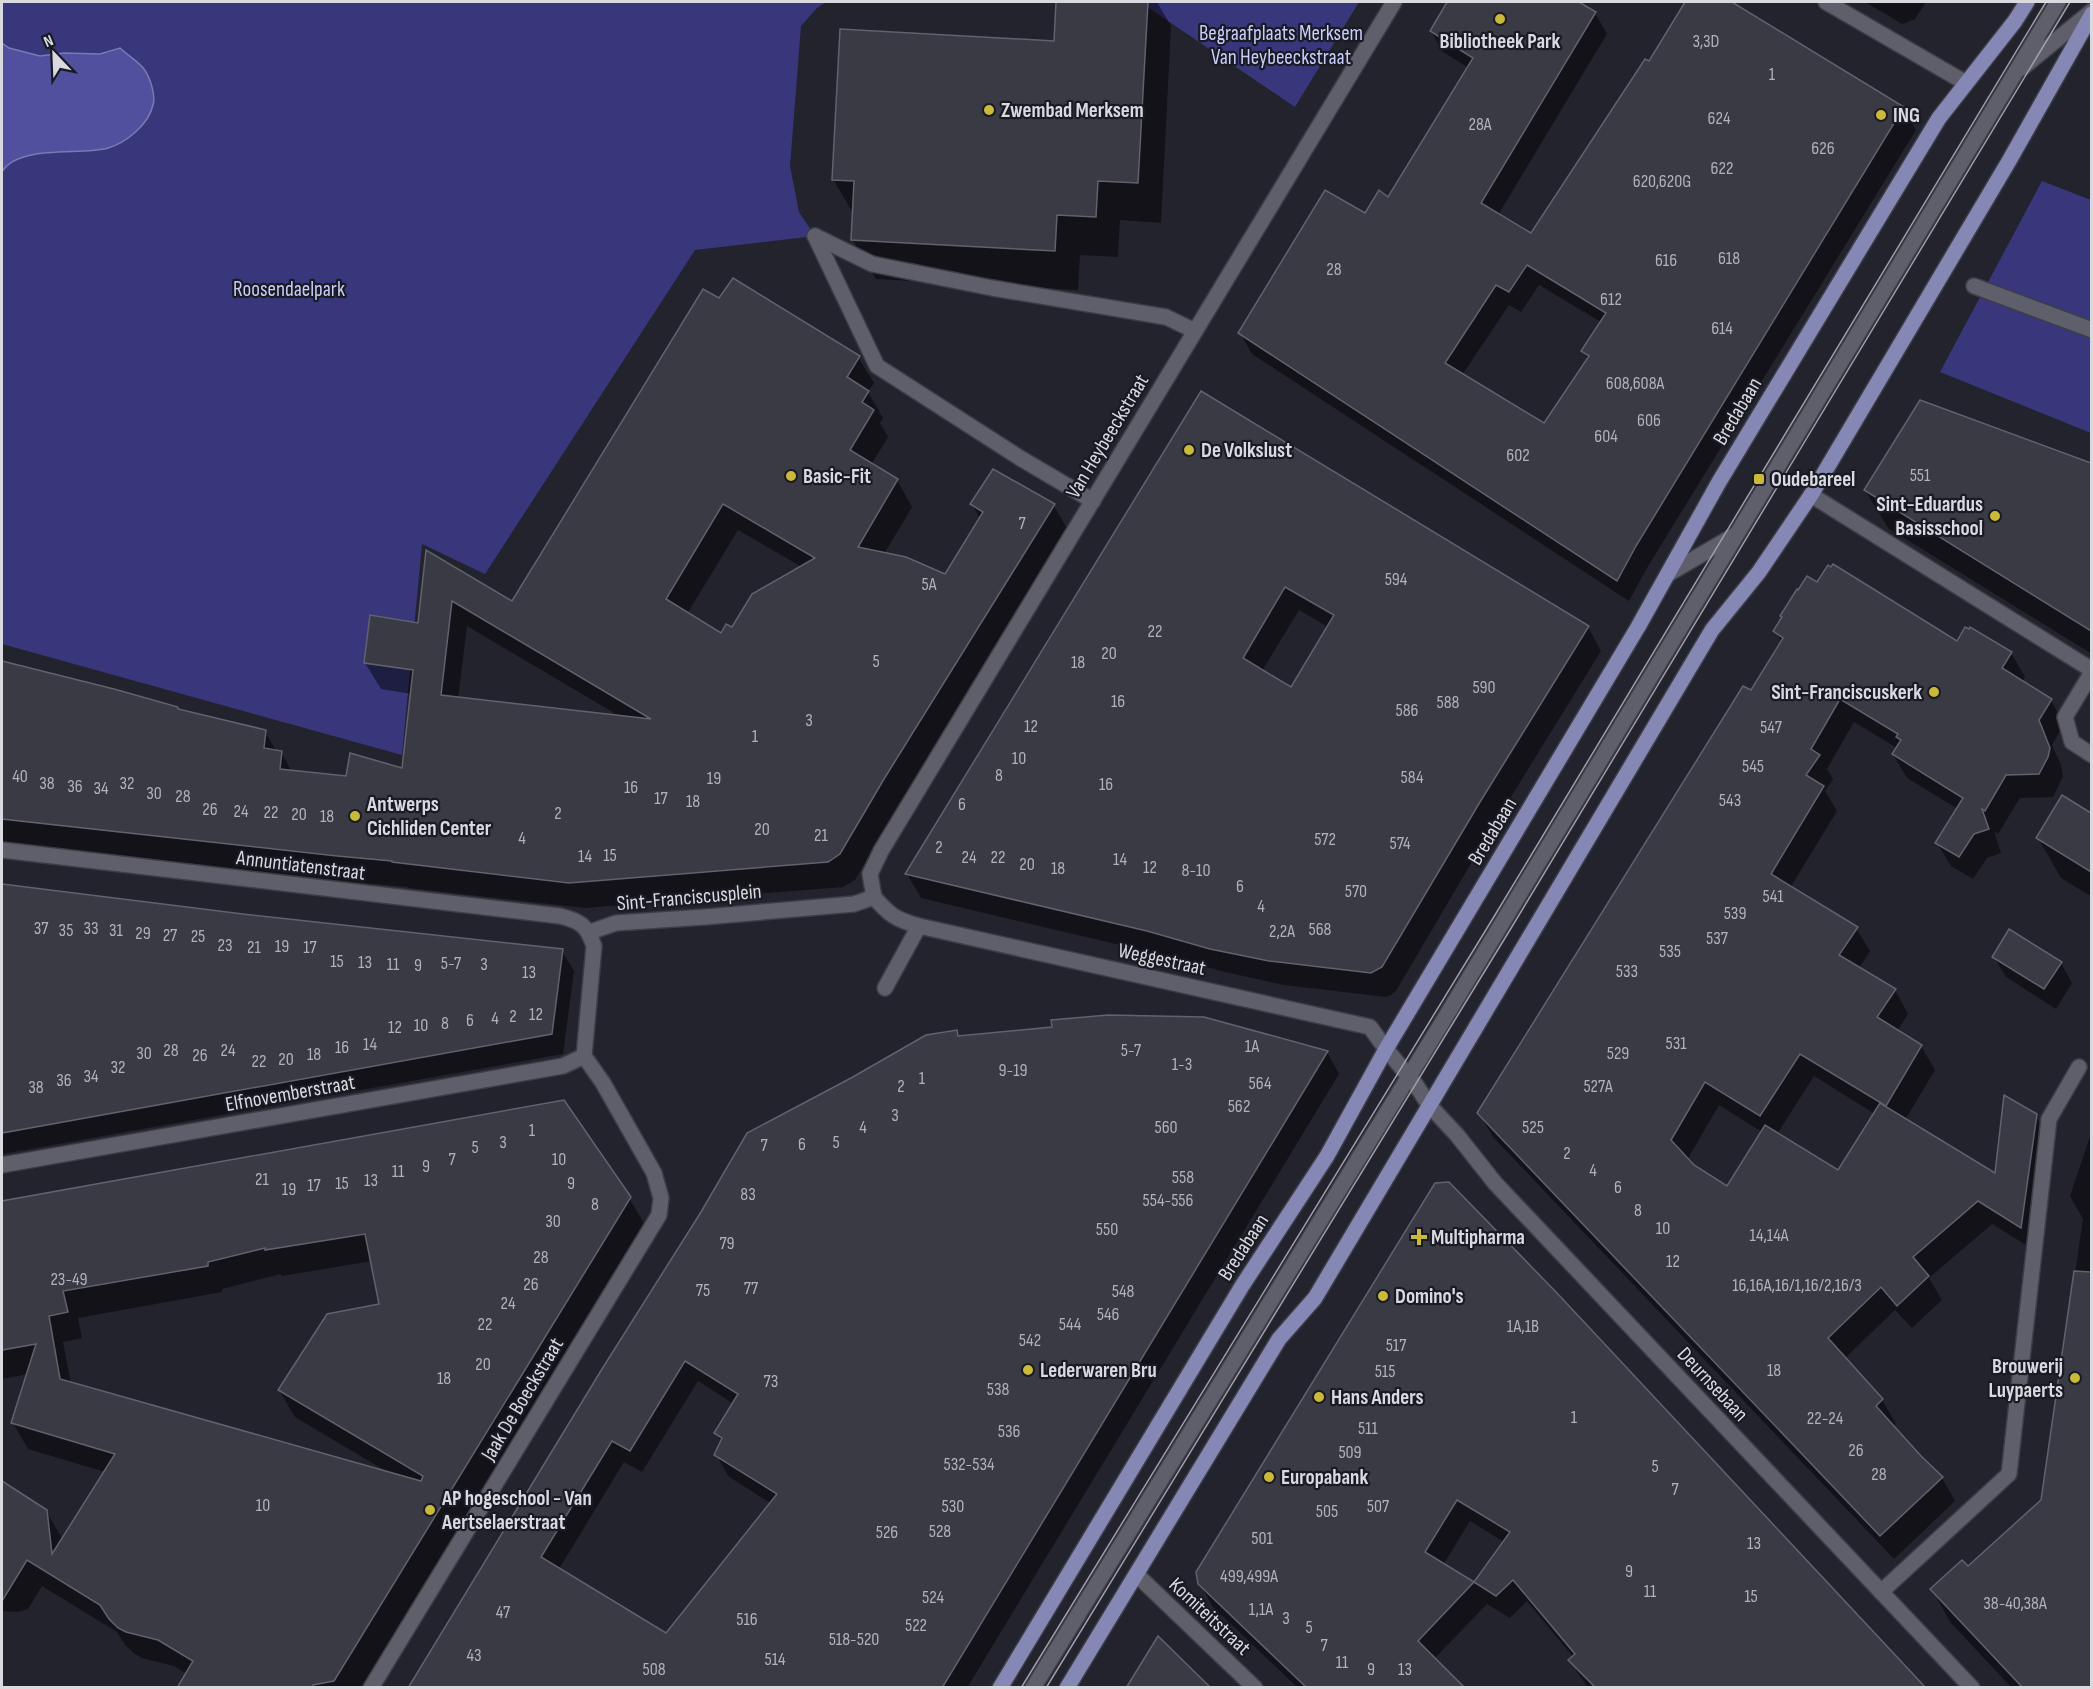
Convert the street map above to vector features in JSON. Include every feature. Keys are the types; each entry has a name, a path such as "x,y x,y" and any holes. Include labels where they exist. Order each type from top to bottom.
{"main road":[{"name":"Bredabaan","path":"1000,1688 1242,1286 1327,1156 1386,1049 1668,574 1719,482 1939,118 2015,21 2027,2"},
{"path":"1067,1688 1279,1339 1315,1298 1712,630 1759,572 1811,495 2009,161 2091,13"}],"street":[{"name":"Van Heybeeckstraat","path":"874,897 870,874 881,851 1394,2"},
{"path":"1826,2 1966,82"},
{"path":"1033,1688 1409,1077 2058,2"},
{"path":"2013,76 2091,13"},
{"path":"1093,501 1020,458 877,366 815,236 872,264 992,288 1166,317 1195,331"},
{"path":"1974,286 2091,330"},
{"path":"1811,495 2091,671 2065,717 2072,742 2091,755"},
{"path":"1668,574 1738,533"},
{"name":"Annuntiatenstraat","path":"2,850 560,916 578,921 590,932"},
{"path":"874,897 884,910 897,920 920,927 885,988"},
{"name":"Sint-Franciscusplein","path":"590,932 616,923 854,904 874,897"},
{"name":"Weggestraat","path":"920,927 1370,1027 1409,1077"},
{"path":"584,1056 594,946 590,932"},
{"name":"Jaak De Boeckstraat","path":"371,1688 659,1215 661,1198 654,1173 603,1083 584,1056"},
{"name":"Elfnovemberstraat","path":"2,1165 563,1066 584,1056"},
{"path":"1881,1592 2009,1474 2049,1119 2079,1067"},
{"name":"Deurnsebaan","path":"1409,1077 1429,1105 1503,1191 1972,1688"},
{"name":"Komiteitstraat","path":"1137,1575 1255,1688"}],"green space":[{"name":"Roosendaelpark","path":"2,2 826,2 817,8 801,26 790,166 799,212 815,236 695,250 485,574 422,544 402,755 2,644"},
{"name":"Begraafplaats Merksem Van Heybeeckstraat","path":"1140,2 1359,2 1295,107"},
{"path":"2042,181 2091,200 2091,433 1940,372"}],"shaded area":[{"path":"2,43 9,48 40,56 64,53 100,54 120,48 146,72 154,97 151,112 136,132 108,148 35,154 10,163 2,172"}],"building":[{"name":"Zwembad Merksem","path":"1056,2 1148,2 1138,183 1098,181 1096,217 1057,215 1055,251 851,240 854,181 832,180 840,29 1054,41"},
{"path":"1447,2 1579,2 1596,12 1481,203 1531,233 1645,59 1649,61 1685,2 1732,2 1904,107 1636,546 1617,581 1238,333 1325,190 1365,213 1379,190 1388,197 1473,58 1430,31","holes":["1527,265 1606,313 1581,351 1589,356 1544,423 1445,363 1496,285 1509,292"]},
{"path":"733,278 860,356 847,377 869,391 862,402 874,410 850,450 898,479 858,547 906,557 945,574 983,512 970,504 993,469 1055,504 840,854 828,862 569,883 392,861 2,819 2,661 114,689 178,707 178,709 266,730 264,748 282,751 280,769 346,776 350,753 402,768 413,670 364,663 370,615 418,623 426,550 512,601 703,289 719,298","holes":["723,504 815,558 752,594 732,627 726,624 721,633 666,599","452,601 651,719 441,695"]},
{"path":"1201,391 1589,626 1480,802 1382,967 1371,973 1269,961 1210,949 1147,931 905,874","holes":["1285,587 1334,615 1291,687 1243,658"]},
{"name":"Sint-Eduardus Basisschool","path":"1920,400 2091,463 2091,631 1864,490"},
{"path":"1833,564 1957,641 1965,627 1969,629 1970,627 2012,652 2002,668 2052,699 2039,720 2050,748 2039,774 2006,775 1985,811 1982,809 1989,829 1974,834 1959,857 1935,843 1963,798 1892,754 1901,740 1896,737 1898,734 1840,699 1811,749 1820,755 1806,775 1824,786 1771,874 1858,927 1839,955 1896,989 1877,1017 1922,1045 1886,1106 1800,1054 1760,1116 1705,1082 1671,1140 1694,1165 1727,1186 1765,1125 1838,1170 1880,1103 1995,1173 2004,1095 2037,1114 2021,1228 1978,1201 1913,1257 1929,1276 1897,1306 1881,1287 1828,1338 1883,1399 1876,1406 1943,1477 1880,1536 1477,1113 1743,686 1751,690 1783,638 1773,631 1797,589 1807,576 1817,582 1828,565 1831,567"},
{"path":"2062,795 2091,813 2091,872 2036,838"},
{"path":"2,884 243,914 563,949 552,1034 2,1133"},
{"path":"2009,929 2062,962 2044,989 1992,957"},
{"path":"1108,1015 1204,1017 1328,1051 942,1688 408,1688 602,1369 701,1212 747,1133 926,1035 957,1030 958,1036 1052,1027 1051,1020","holes":["685,1361 738,1394 714,1433 722,1438 714,1455 777,1494 666,1633 541,1557 612,1441 630,1451"]},
{"path":"564,1100 631,1197 334,1681 313,1685 312,1688 177,1688 193,1661 158,1640 118,1628 100,1605 27,1560 2,1601 2,1481 47,1510 52,1554 115,1454 11,1423 36,1344 2,1350 2,1201","holes":["365,1234 379,1304 327,1314 278,1390 423,1476 421,1481 60,1379 49,1316 68,1312 63,1291 208,1266 208,1262 265,1248 265,1250"]},
{"path":"1449,1182 1556,1292 1926,1688 1596,1688 1568,1660 1575,1654 1513,1580 1496,1596 1474,1582 1418,1641 1465,1688 1307,1688 1198,1584 1196,1572 1435,1183","holes":["1457,1500 1510,1532 1474,1582 1425,1552"]},
{"path":"2074,1271 2091,1272 2091,1688 2023,1688 1930,1589 1962,1560 1968,1566 2041,1500"},
{"path":"1158,1636 1211,1688 1126,1688"}],"tram line":[{"path":"1021,1688 1495,915 2046,2"},
{"path":"1046,1688 1513,925 2070,2"}],"place":[{"name":"Bibliotheek Park","path":"1500,19"},
{"name":"Zwembad Merksem","path":"989,110"},
{"name":"ING","path":"1881,115"},
{"name":"De Volkslust","path":"1189,450"},
{"name":"Basic-Fit","path":"791,476"},
{"name":"Oudebareel","path":"1759,479"},
{"name":"Sint-Eduardus Basisschool","path":"1995,516"},
{"name":"Sint-Franciscuskerk","path":"1934,692"},
{"name":"Antwerps Cichliden Center","path":"355,816"},
{"name":"Multipharma","path":"1419,1237"},
{"name":"Domino's","path":"1383,1296"},
{"name":"Lederwaren Bru","path":"1028,1370"},
{"name":"Brouwerij Luypaerts","path":"2075,1378"},
{"name":"Hans Anders","path":"1319,1397"},
{"name":"Europabank","path":"1269,1477"},
{"name":"AP hogeschool - Van Aertselaerstraat","path":"430,1510"}]}
